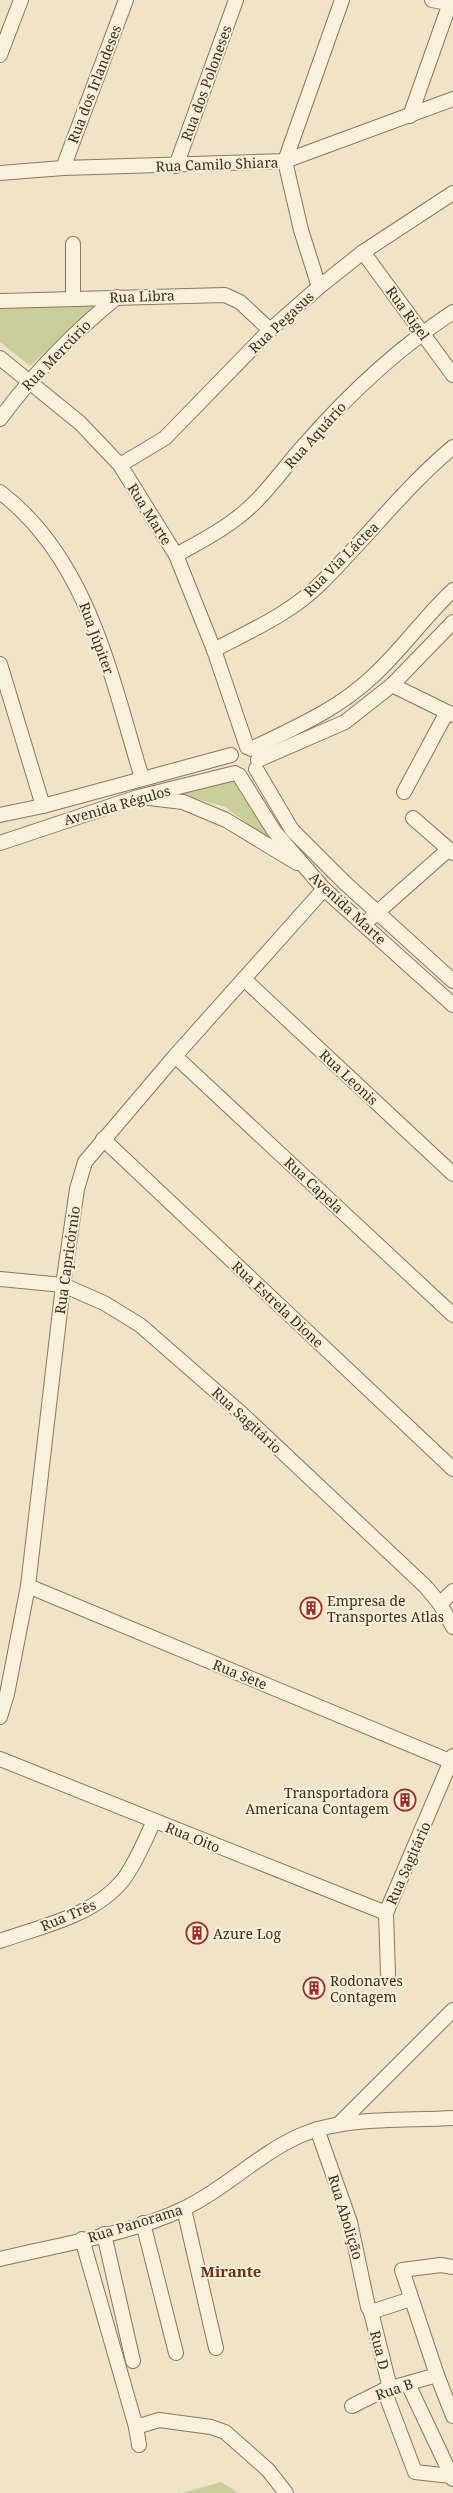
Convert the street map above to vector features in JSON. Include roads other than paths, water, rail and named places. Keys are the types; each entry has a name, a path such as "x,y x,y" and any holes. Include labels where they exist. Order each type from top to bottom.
{"street":[{"path":"0,55 21,0"},
{"name":"Rua dos Irlandeses","path":"63,168 126,0"},
{"name":"Rua dos Poloneses","path":"176,166 236,0"},
{"path":"319,286 301,230 285,161 342,0"},
{"path":"410,116 452,4 432,0"},
{"name":"Rua Camilo Shiara","path":"0,173 63,168 176,166 285,161 453,99"},
{"name":"Rua Pegasus","path":"120,465 165,438 270,330 319,286 363,252 453,193"},
{"path":"73,244 73,298"},
{"name":"Rua Rigel","path":"363,252 453,375"},
{"name":"Rua Libra","path":"0,301 225,295 240,302 270,330"},
{"name":"Rua Mercúrio","path":"0,418 28,381 88,321 117,297"},
{"name":"Rua Aquário","path":"176,555 218,531 256,502 306,442 361,385 422,332 453,312"},
{"name":"Rua Marte","path":"0,358 80,422 120,465 176,555 214,650 247,755"},
{"name":"Rua Via Láctea","path":"214,650 277,616 320,585 430,467 453,447"},
{"name":"Rua Júpiter","path":"0,492 12,501 39,532 72,575 95,625 142,778"},
{"name":"Avenida Régulos","path":"247,755 343,702 373,676 453,590"},
{"name":"Avenida Régulos","path":"0,815 43,806 142,778 247,755 345,722 392,685 453,622"},
{"path":"0,664 43,806"},
{"path":"392,685 450,714 404,792"},
{"name":"Avenida Régulos","path":"0,843 138,797 237,774 248,775 247,755"},
{"name":"Avenida Marte","path":"453,981 377,912 292,830 247,755 230,765 274,831 324,889 453,1005"},
{"path":"138,797 183,802 226,820 308,870"},
{"path":"365,925 377,912 451,851 413,818"},
{"name":"Rua Capricórnio","path":"0,1716 7,1694 28,1586 63,1285 77,1189 85,1162 174,1056 324,889"},
{"name":"Rua Leonis","path":"244,979 453,1174"},
{"name":"Rua Capela","path":"174,1056 453,1315"},
{"name":"Rua Estrela Dione","path":"103,1139 453,1469"},
{"name":"Rua Sagitário","path":"0,1279 63,1285 104,1303 140,1325 242,1414 426,1587 448,1598 453,1627"},
{"name":"Rua Sete","path":"28,1586 452,1759"},
{"name":"Rua Oito","path":"0,1759 386,1913"},
{"name":"Rua Sagitário","path":"388,1974 386,1913 452,1759"},
{"name":"Rua Três","path":"0,1941 90,1908 106,1898 124,1878 154,1821"},
{"path":"339,2124 453,2010"},
{"name":"Rua Panorama","path":"0,2258 104,2234 184,2209 270,2153 297,2137 317,2129 339,2124 453,2118"},
{"name":"Rua Abolição","path":"317,2129 350,2222 369,2309 366,2315 374,2356"},
{"path":"184,2209 216,2348"},
{"path":"143,2223 176,2353"},
{"path":"104,2234 133,2360"},
{"path":"82,2239 136,2427 139,2445"},
{"path":"453,2267 441,2265 402,2270 437,2375 453,2416"},
{"path":"369,2309 411,2299"},
{"name":"Rua D","path":"369,2309 387,2390"},
{"name":"Rua B","path":"352,2406 387,2390 437,2375"},
{"path":"408,2384 452,2478"},
{"path":"387,2390 415,2472 452,2478"},
{"path":"136,2427 159,2420 211,2427 225,2432 268,2470 286,2493"}],"place":[{"name":"Empresa de Transportes Atlas","path":"311,1608"},
{"name":"Transportadora Americana Contagem","path":"405,1800"},
{"name":"Azure Log","path":"197,1933"},
{"name":"Rodonaves Contagem","path":"314,1988"}],"district":[{"name":"Mirante","path":"231,2271"}]}
